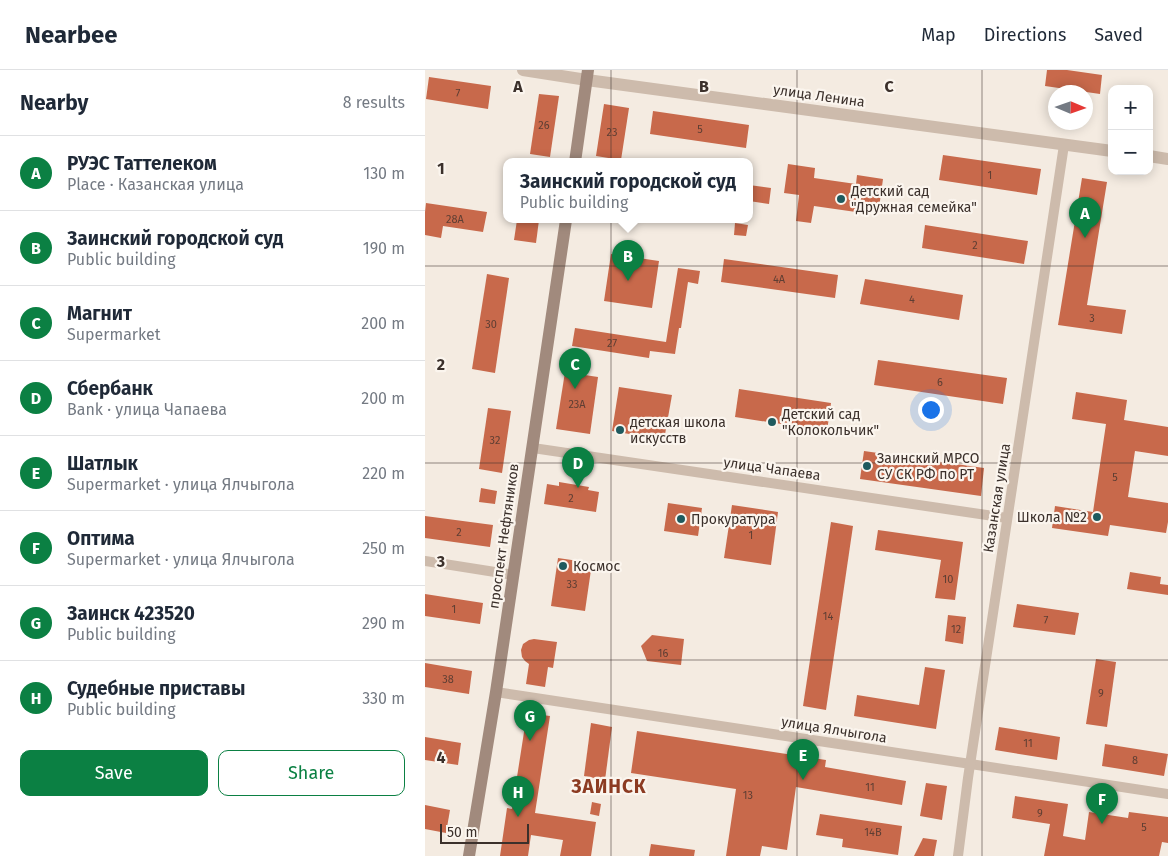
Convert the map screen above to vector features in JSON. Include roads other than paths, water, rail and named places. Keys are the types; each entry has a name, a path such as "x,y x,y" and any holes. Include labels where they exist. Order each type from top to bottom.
{"main road":[{"path":"576,158 587,75"},
{"name":"проспект Нефтяников","path":"469,856 514,575 566,223"}],"street":[{"name":"улица Ленина","path":"523,70 587,75 1108,150"},
{"name":"Казанская улица","path":"958,856 970,764 1064,144"},
{"path":"1153,157 1168,159"},
{"name":"улица Чапаева","path":"533,448 1007,518"},
{"path":"425,561 514,575"},
{"name":"улица Ялчыгола","path":"496,692 1168,794"}],"place":[{"name":"Детский сад \"Дружная семейка\"","path":"841,199"},
{"name":"РУЭС Таттелеком","path":"1085,238"},
{"name":"Заинский городской суд","path":"628,281"},
{"name":"Магнит","path":"575,389"},
{"name":"Детский сад \"Колокольчик\"","path":"772,422"},
{"name":"детская школа искусств","path":"620,430"},
{"name":"Заинский МРСО СУ СК РФ по РТ","path":"867,466"},
{"name":"Сбербанк","path":"578,488"},
{"name":"Школа №2","path":"1097,517"},
{"name":"Прокуратура","path":"681,519"},
{"name":"Космос","path":"563,566"},
{"name":"Заинск 423520","path":"530,741"},
{"name":"Шатлык","path":"803,780"},
{"name":"Судебные приставы","path":"518,817"},
{"name":"Оптима","path":"1102,824"}],"district":[{"name":"ЗАИНСК","path":"609,786"}]}
